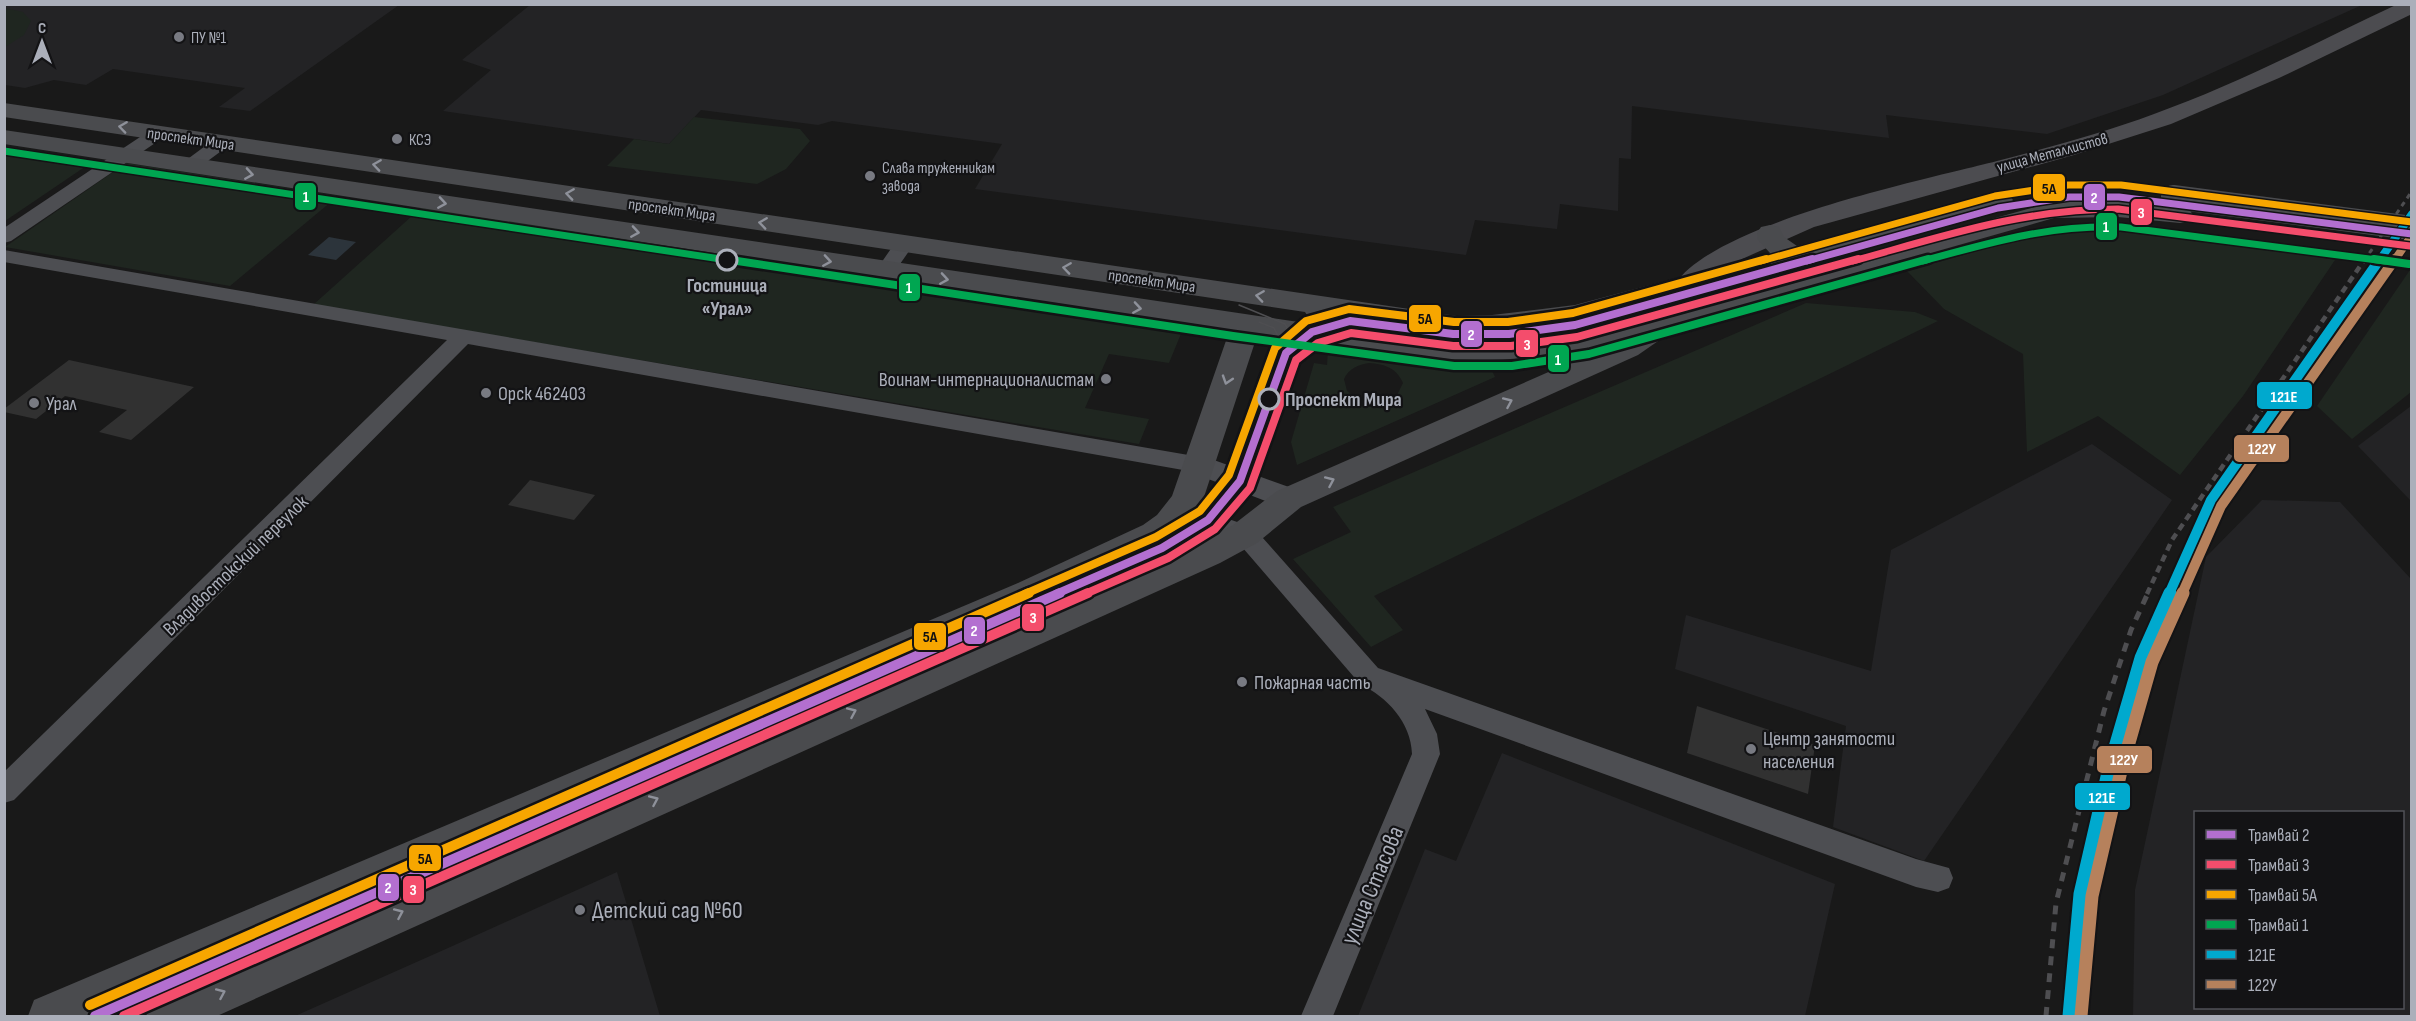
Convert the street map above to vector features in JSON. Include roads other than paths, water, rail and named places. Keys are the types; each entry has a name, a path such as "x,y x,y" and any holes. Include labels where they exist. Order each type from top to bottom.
{"main road":[{"name":"улица Металлистов","path":"1689,284 1714,263 1770,233 1878,200 2125,132 2196,107 2412,6"},
{"name":"проспект Мира","path":"4,110 1457,325 1492,324 1575,314 1992,202 2029,195 2090,190 2177,206"},
{"name":"проспект Мира","path":"4,136 1246,325 1370,343 1462,352 1514,351 1580,342 2053,210 2177,206"},
{"path":"2177,206 2412,228"},
{"path":"2177,206 2412,246"},
{"path":"1770,233 1771,240 1782,250 1797,255"},
{"path":"168,1017 1208,554 1245,534 1289,499 1628,348 1677,314 1689,284"},
{"path":"50,1017 115,1003 594,782 1030,593 1136,543 1168,524 1181,511 1200,465 1246,325 1339,308"}],"street":[{"path":"4,237 158,133"},
{"path":"191,165 222,142"},
{"path":"886,270 904,244"},
{"path":"4,256 1200,465 1289,499"},
{"name":"Владивостокский переулок","path":"4,791 464,336"},
{"path":"1181,511 1245,534 1369,676 1916,873 1938,878"},
{"name":"улица Стасова","path":"1317,1017 1426,754 1426,738 1422,727 1402,701 1384,683"},
{"path":"789,697 806,732"},
{"path":"594,782 607,821"}],"tram line":[{"name":"1","path":"4,151 1233,336 1454,366 1512,366 1589,354 2012,236 2077,226 2121,227 2409,264"},
{"name":"5А","path":"90,1005 1156,537 1200,511 1229,475 1275,348 1306,321 1349,309 1454,322 1508,322 1573,313 1995,196 2068,185 2121,185 2412,222"},
{"name":"2","path":"95,1016 1162,548 1208,520 1240,481 1286,353 1312,332 1350,321 1453,334 1509,334 1575,325 1998,208 2069,197 2119,197 2412,234"},
{"name":"3","path":"124,1016 1168,558 1215,529 1250,488 1296,360 1318,343 1351,333 1453,346 1511,346 1577,337 2001,220 2070,209 2118,209 2410,246"},
{"path":"1239,305 1285,324 1301,354"},
{"path":"1259,322 1274,328 1286,353"}],"railway":[{"path":"2364,261 2412,191"},
{"path":"2147,594 2172,540 2365,259"},
{"path":"2046,1016 2056,903 2104,711 2131,630 2148,593"}],"place":[{"name":"ПУ №1","path":"179,37"},
{"name":"КСЭ","path":"397,139"},
{"name":"Слава труженникам завода","path":"870,176"},
{"name":"Гостиница «Урал»","path":"727,260"},
{"name":"Воинам-интернационалистам","path":"1106,379"},
{"name":"Орск 462403","path":"486,393"},
{"name":"Проспект Мира","path":"1269,399"},
{"name":"Урал","path":"34,403"},
{"name":"Пожарная часть","path":"1242,682"},
{"name":"Центр занятости населения","path":"1751,749"},
{"name":"Детский сад №60","path":"580,910"}]}
